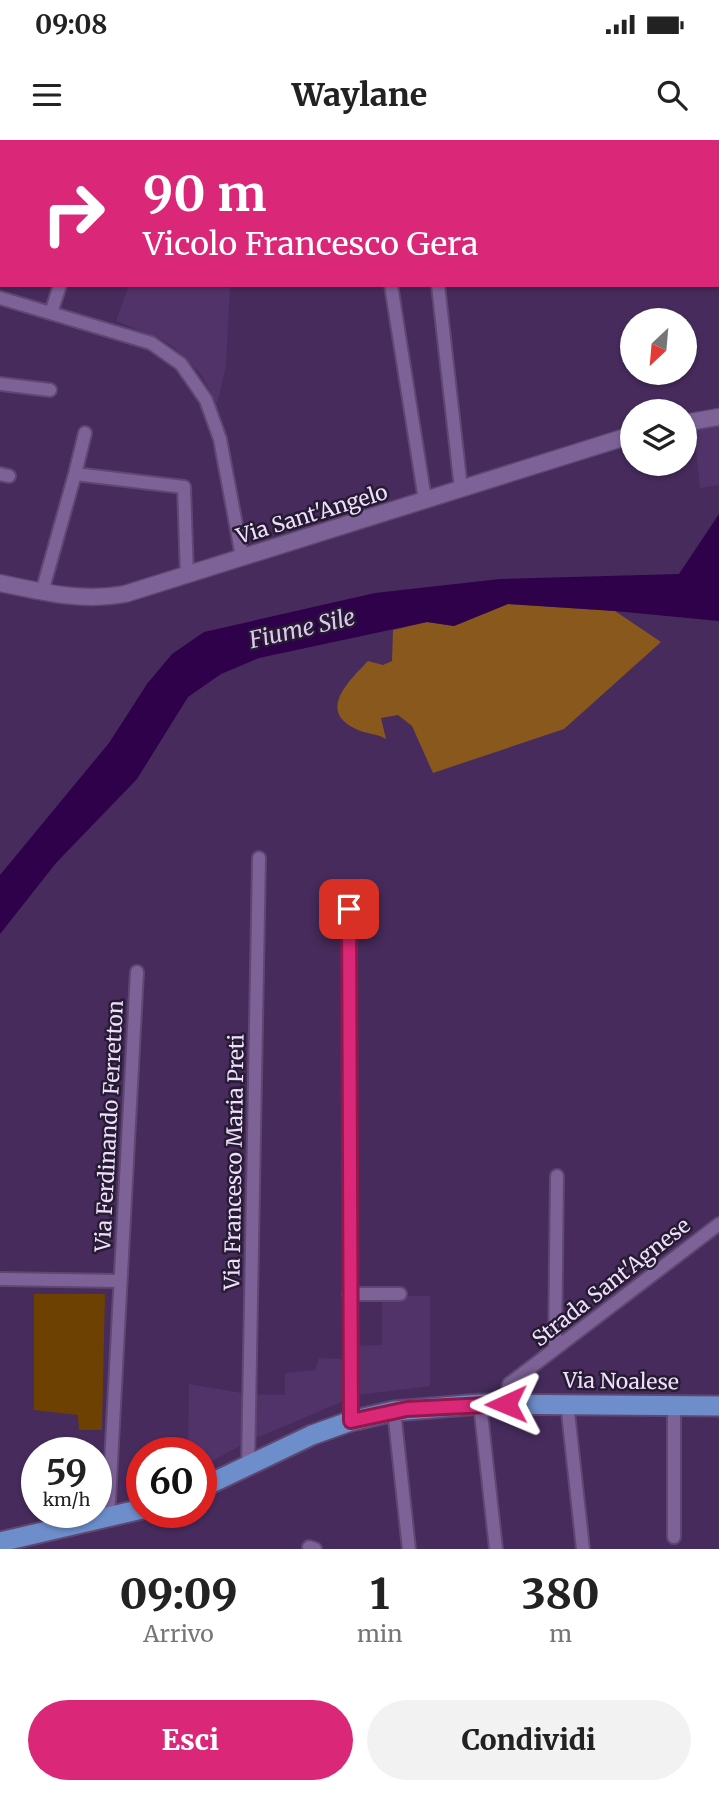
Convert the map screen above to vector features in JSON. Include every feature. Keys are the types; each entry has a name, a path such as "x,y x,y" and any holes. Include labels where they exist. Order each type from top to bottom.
{"main road":[{"name":"Via Noalese","path":"217,1481 312,1435 351,1421 394,1411 480,1404 719,1406"},
{"path":"0,1542 66,1528"}],"street":[{"path":"51,313 59,287"},
{"path":"391,287 425,500"},
{"path":"438,287 461,489"},
{"path":"0,298 151,344 181,364 205,400 220,439 242,557"},
{"path":"0,384 50,390"},
{"path":"697,421 719,417"},
{"path":"41,592 85,433"},
{"name":"Via Sant'Angelo","path":"0,583 73,597 109,597 187,576 620,439"},
{"path":"75,474 184,487 187,576"},
{"name":"Via Francesco Maria Preti","path":"248,1466 259,859"},
{"path":"349,909 351,1421"},
{"name":"Via Ferdinando Ferretton","path":"112,1440 137,972"},
{"path":"555,1349 557,1175"},
{"name":"Strada Sant'Agnese","path":"506,1404 509,1384 719,1224"},
{"name":"Via Ferdinando Ferretton","path":"0,1279 120,1281"},
{"path":"349,1294 400,1294"},
{"path":"567,1403 583,1549"},
{"path":"480,1404 496,1549"},
{"path":"674,1405 674,1537"},
{"path":"394,1411 409,1549"}],"shaded area":[{"path":"128,287 230,287 226,366 217,404 201,374 175,348 116,321"},
{"path":"719,427 719,485 700,488 697,430"},
{"path":"508,604 615,611 661,642 564,729 433,773 412,726 398,715 381,718 386,739 358,730 343,721 338,712 341,694 368,661 383,665 392,661 393,630 427,622 454,626"},
{"path":"34,1294 105,1294 102,1430 79,1430 78,1415 34,1410"},
{"path":"382,1296 430,1296 430,1386 358,1395 247,1442 217,1458 217,1437 188,1437 189,1384 248,1394 285,1395 285,1373 315,1370 319,1358 341,1359 354,1346 382,1345"}],"water":[{"name":"Fiume Sile","path":"719,514 719,621 508,604 454,626 427,622 259,658 221,674 188,697 137,779 56,863 0,934 0,875 109,743 147,684 172,654 204,632 375,593 500,579 679,574"}],"route":[{"path":"349,909 351,1421 407,1409 506,1404"}]}
